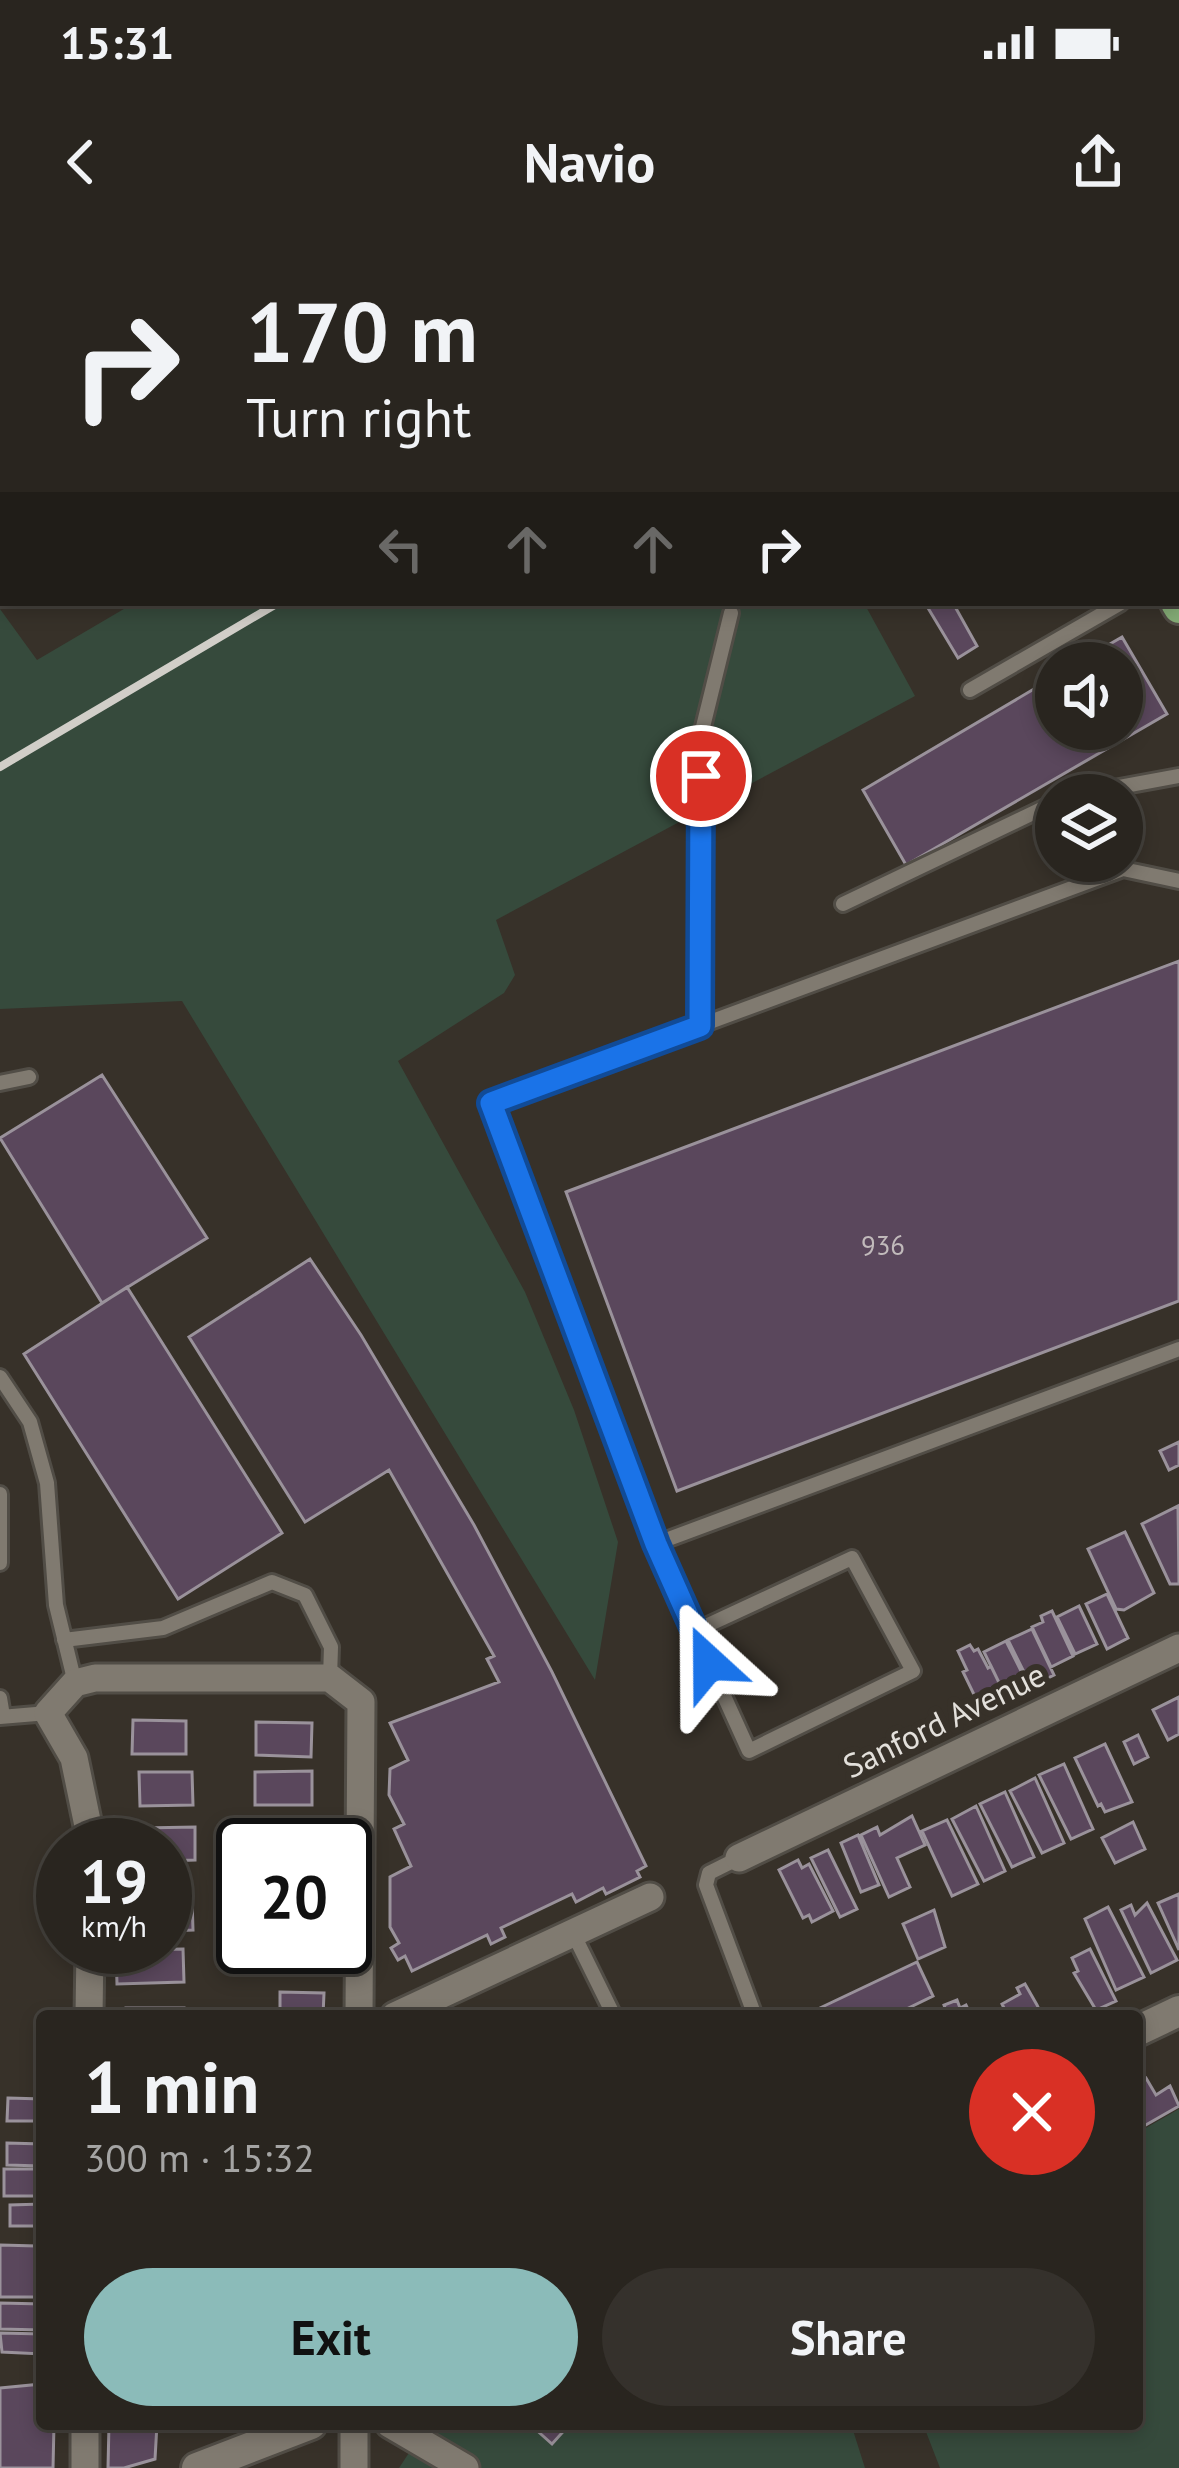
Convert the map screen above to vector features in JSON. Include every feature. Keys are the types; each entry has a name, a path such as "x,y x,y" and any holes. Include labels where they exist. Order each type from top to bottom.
{"main road":[{"path":"1143,2028 1179,2011"},
{"path":"197,2468 292,2430"}],"street":[{"name":"Sanford Avenue","path":"739,1858 1179,1648"},
{"path":"86,1818 74,1758 48,1713 74,1683 94,1678 330,1678 361,1702 359,2010"},
{"path":"408,2010 650,1897"},
{"path":"89,2010 90,1974"},
{"path":"85,2430 85,2468"},
{"path":"354,2430 354,2468"},
{"path":"400,2430 465,2468"}],"lane":[{"path":"970,690 1116,606"},
{"path":"700,1026 701,735 731,613"},
{"path":"1143,783 1179,776"},
{"path":"843,904 1035,812"},
{"path":"695,1631 852,1558 913,1671 749,1751 695,1631 656,1544 491,1103 1123,869 1179,881"},
{"path":"0,1083 29,1077"},
{"path":"656,1544 1179,1349"},
{"path":"0,1377 30,1422 47,1483 56,1605 74,1683"},
{"path":"0,1494 0,1562"},
{"path":"64,1640 163,1628 272,1582 305,1595 331,1646 330,1678"},
{"path":"0,1698 1,1716 48,1713"},
{"path":"739,1858 709,1873 706,1885 753,2010"},
{"path":"573,1933 611,2010"}],"green space":[{"path":"129,606 866,606 915,696 496,920 515,975 504,993 398,1061 525,1292 574,1410 618,1542 595,1680 182,1001 0,1009 0,609 37,660"},
{"path":"1179,2109 1179,2468 940,2468 925,2430 1143,2430 1143,2130"},
{"path":"424,2430 853,2430 865,2468 399,2468"}],"building":[{"path":"927,606 955,606 977,646 958,658"},
{"path":"1143,673 1167,714 1143,728"},
{"path":"1035,688 1035,750 1105,750 1063,774 1035,774 1035,790 906,865 863,790"},
{"path":"1179,961 1179,1301 677,1491 566,1192"},
{"path":"102,1075 207,1238 102,1303 0,1138"},
{"path":"310,1259 474,1525 646,1866 637,1871 640,1877 606,1894 603,1888 576,1902 572,1894 501,1928 505,1937 491,1944 487,1935 412,1971 405,1956 398,1960 391,1948 399,1943 390,1927 390,1877 411,1866 394,1829 404,1824 389,1795 390,1769 408,1760 390,1723 499,1682 487,1659 494,1656 389,1470 305,1522 189,1337"},
{"path":"127,1287 282,1533 178,1599 24,1354"},
{"path":"1179,1442 1179,1465 1169,1470 1160,1451"},
{"path":"1178,1506 1179,1584 1170,1584 1142,1524"},
{"path":"1125,1532 1154,1593 1124,1610 1116,1609 1088,1549"},
{"path":"1107,1594 1128,1638 1107,1649 1086,1604"},
{"path":"1079,1606 1097,1644 1075,1654 1057,1617"},
{"path":"1052,1611 1073,1656 1051,1667 1032,1627"},
{"path":"1032,1629 1054,1675 1031,1686 1008,1640"},
{"path":"1006,1641 1029,1687 1006,1697 984,1652"},
{"path":"970,1645 991,1666 1006,1697 981,1709 958,1651"},
{"path":"1179,1697 1179,1734 1168,1740 1153,1710"},
{"path":"133,1720 186,1721 186,1754 132,1754"},
{"path":"256,1722 312,1723 311,1757 256,1755"},
{"path":"1138,1735 1148,1757 1134,1764 1124,1742"},
{"path":"1105,1744 1132,1802 1105,1812 1075,1758"},
{"path":"1064,1764 1093,1829 1071,1839 1039,1775"},
{"path":"312,1771 312,1805 255,1805 255,1772"},
{"path":"139,1772 192,1772 193,1805 140,1806"},
{"path":"1035,1778 1064,1843 1042,1853 1010,1791"},
{"path":"1005,1792 1034,1857 1012,1867 980,1804"},
{"path":"976,1806 1005,1871 984,1881 952,1819"},
{"path":"912,1816 925,1845 897,1858 910,1887 889,1897 861,1835 877,1827 880,1835"},
{"path":"947,1820 978,1884 952,1896 922,1831"},
{"path":"1133,1822 1145,1849 1115,1863 1102,1838"},
{"path":"195,1827 195,1860 192,1860"},
{"path":"858,1835 879,1885 861,1892 841,1843"},
{"path":"828,1850 857,1909 840,1917 811,1858"},
{"path":"798,1860 802,1868 809,1864 833,1911 812,1922 809,1915 803,1918 779,1870"},
{"path":"1179,1894 1179,1950 1158,1903"},
{"path":"1147,1903 1177,1960 1151,1973 1121,1910 1131,1905 1135,1915"},
{"path":"1108,1907 1144,1977 1116,1990 1085,1919"},
{"path":"934,1910 945,1947 918,1959 903,1924"},
{"path":"1090,1949 1116,2001 1096,2010 1074,1973 1078,1971 1072,1958"},
{"path":"917,1962 933,1996 904,2010 816,2010"},
{"path":"117,1974 184,1974 184,1982 117,1984"},
{"path":"1025,1984 1039,2010 1005,2010 1002,2004 1020,1994 1017,1988"},
{"path":"280,1992 324,1993 323,2010 280,2010"},
{"path":"957,2000 960,2008 966,2005 968,2010 946,2010 944,2005"},
{"path":"126,2008 184,2008 184,2010"},
{"path":"1143,2080 1156,2095 1170,2086 1179,2106 1143,2127"},
{"path":"8,2098 36,2099 36,2121 7,2121"},
{"path":"7,2143 36,2144 36,2166 7,2165"},
{"path":"4,2169 36,2169 36,2196 4,2196"},
{"path":"36,2204 36,2226 10,2226 10,2205"},
{"path":"0,2245 36,2246 36,2297 0,2297"},
{"path":"0,2303 36,2304 36,2330 0,2329"},
{"path":"0,2333 36,2334 36,2354 2,2352"},
{"path":"36,2385 36,2430 54,2430 53,2468 0,2468 0,2388"},
{"path":"109,2430 157,2430 155,2459 108,2468"},
{"path":"536,2430 565,2430 552,2444"}],"railway":[{"path":"0,767 273,606"}],"route":[{"path":"701,776 700,1026 491,1103 656,1544 709,1663"}]}
